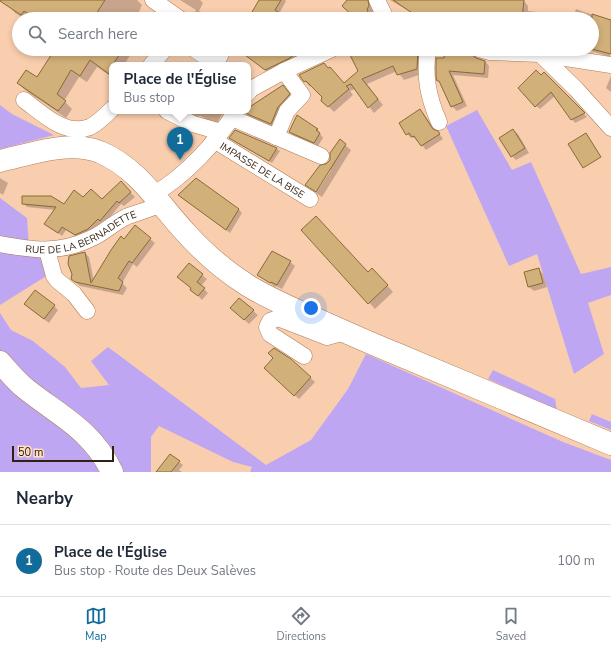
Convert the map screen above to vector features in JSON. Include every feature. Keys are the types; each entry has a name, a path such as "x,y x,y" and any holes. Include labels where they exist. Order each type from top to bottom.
{"street":[{"path":"153,0 169,12"},
{"path":"377,0 383,12"},
{"path":"205,56 214,62"},
{"path":"251,88 317,56"},
{"path":"427,56 425,70 432,105 439,122"},
{"path":"542,56 576,89 611,128"},
{"path":"552,56 611,66"},
{"path":"276,137 287,111 302,95 284,72"},
{"path":"24,100 64,128 83,129 92,126 109,112"},
{"name":"IMPASSE DE LA BISE","path":"173,114 218,136 310,200"},
{"path":"234,115 276,137 321,156"},
{"name":"RUE DE LA BERNADETTE","path":"0,244 23,249 64,249 90,239 126,217 151,209 157,199 218,136 234,115"},
{"path":"0,162 54,149 69,148 99,152 119,163 140,179 196,244 224,269 270,298 345,332 611,444"},
{"path":"47,250 54,276 74,294 87,311"},
{"path":"304,356 270,334 267,327 270,321 278,318 328,337 345,332"},
{"path":"0,362 25,388 80,429 100,452 112,472"}],"shaded area":[{"path":"0,105 12,114 54,135 0,149"},
{"path":"477,110 512,170 531,162 581,274 611,267 611,295 588,303 604,354 574,374 537,254 509,266 446,126"},
{"path":"0,198 27,218 29,247 42,258 48,275 0,305"},
{"path":"0,313 11,330 33,341 65,367 81,388 109,385 91,361 108,347 266,465 311,440 348,389 366,354 563,442 611,460 611,472 250,472 252,467 233,462 159,426 151,437 151,472 0,472"},
{"path":"493,370 555,399 557,410 488,379"},
{"path":"592,414 611,422 611,430 589,421"}],"building":[{"path":"105,0 97,12 16,12 0,1"},
{"path":"259,0 281,0 275,10 278,12 252,12"},
{"path":"347,0 368,0 369,6 367,12 348,12 342,6"},
{"path":"393,0 524,0 523,12 411,12"},
{"path":"599,16 611,20 611,54 599,51"},
{"path":"50,56 118,56 115,62 109,62 109,74 90,60 80,76 71,70 57,94 66,101 58,111 17,83 26,70 37,77"},
{"path":"246,56 292,56 290,58 265,70"},
{"path":"350,56 418,56 417,69 397,75 393,66 362,79 378,99 368,108 351,84 346,86 349,89 328,107 321,101 322,97 306,81 304,82 299,75 324,63 328,68 330,67 344,83 358,71"},
{"path":"444,56 474,56 485,61 484,74 449,71 463,102 451,107 436,77 436,58 444,58"},
{"path":"536,70 541,75 544,72 585,113 571,120 551,92 535,107 518,88"},
{"path":"283,85 290,94 278,107 271,124 247,114 251,114 251,106"},
{"path":"420,109 433,129 438,131 440,134 421,146 414,136 412,137 409,133 406,135 399,123"},
{"path":"297,115 318,129 316,130 320,133 314,143 289,132"},
{"path":"513,129 525,148 511,157 499,138"},
{"path":"235,130 277,148 269,161 229,138"},
{"path":"586,133 601,157 583,168 568,144"},
{"path":"340,139 346,144 316,192 305,185 320,165 326,164 330,160 330,153"},
{"path":"196,178 239,209 226,230 178,195"},
{"path":"121,181 131,192 119,203 117,201 100,221 98,219 88,229 75,235 62,227 58,233 44,224 56,207 22,204 22,196 51,196 64,204 74,190 83,197 91,189 102,199"},
{"path":"316,216 368,272 372,268 388,285 368,304 301,230"},
{"path":"135,225 151,238 132,263 129,261 118,278 123,282 119,291 75,282 71,279 72,274 68,264 69,256 85,252 91,283 121,236 124,239"},
{"path":"272,251 291,261 277,285 271,282 270,283 257,275"},
{"path":"189,263 203,274 197,282 205,288 198,296 190,290 191,288 177,277"},
{"path":"539,268 543,283 528,287 524,272"},
{"path":"35,290 55,305 44,319 24,304"},
{"path":"239,298 254,310 244,320 230,308"},
{"path":"274,348 291,359 311,377 294,396 264,368 273,358 268,353"},
{"path":"170,454 180,461 171,472 156,472"}],"place":[{"name":"Place de l'Église","path":"180,160"}]}
